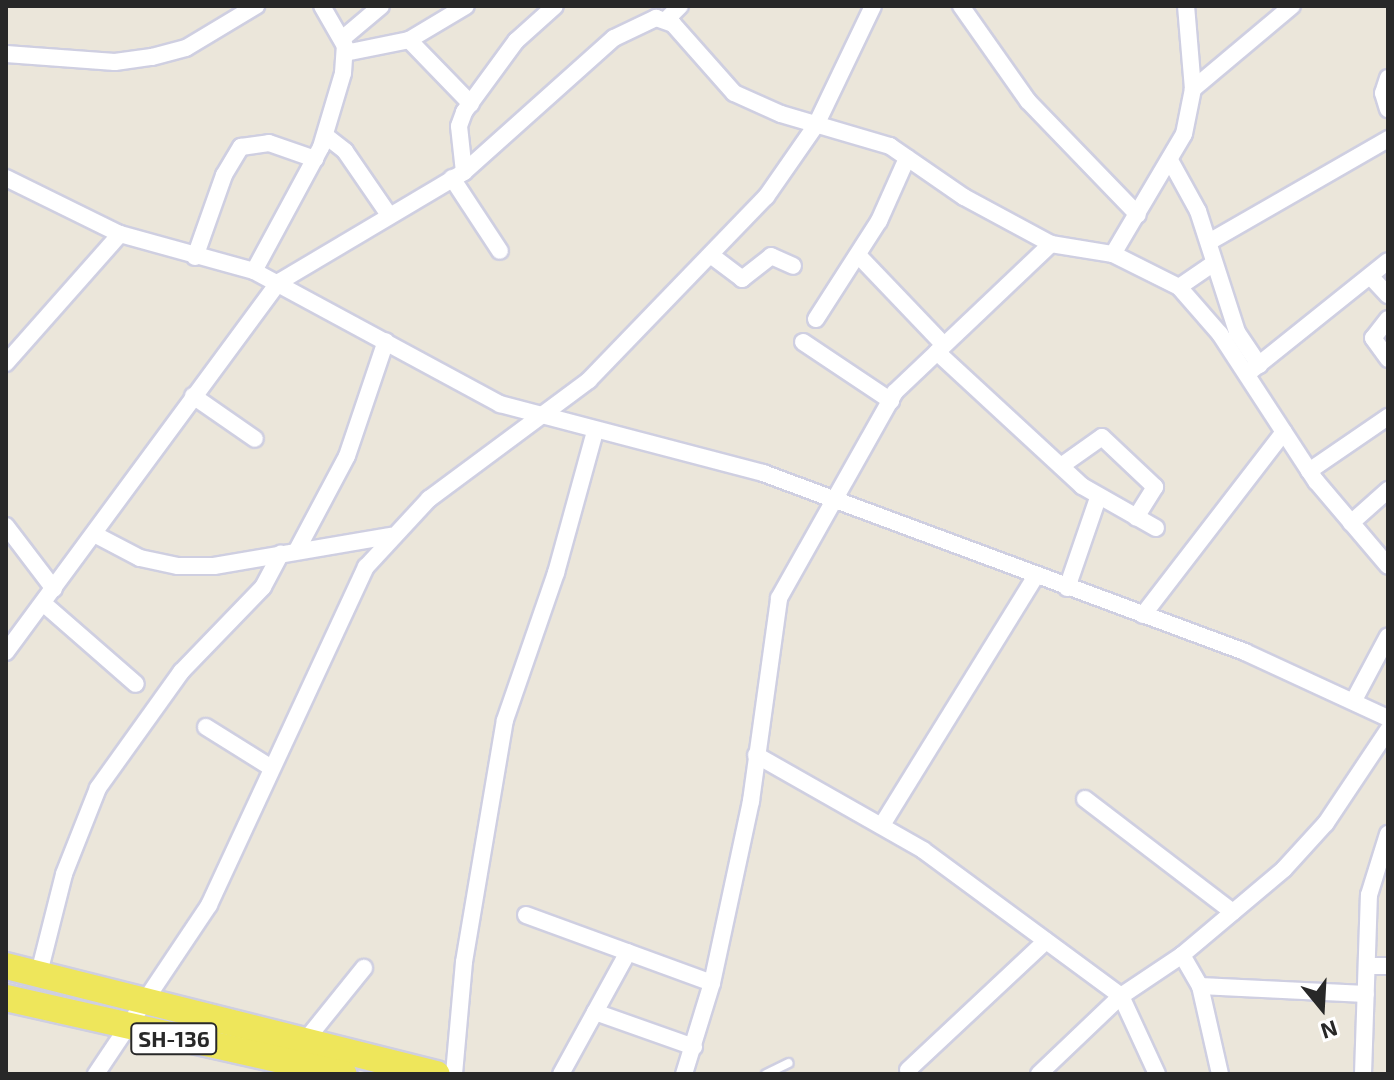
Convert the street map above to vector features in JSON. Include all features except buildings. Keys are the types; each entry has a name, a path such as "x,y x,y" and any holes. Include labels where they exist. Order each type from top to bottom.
{"main road":[{"name":"SH-136","path":"6,966 147,1006 437,1074"},
{"name":"SH-136","path":"6,998 130,1030 336,1073"}],"street":[{"path":"6,54 115,62 152,57 186,48 256,6"},
{"path":"322,6 344,46"},
{"path":"254,271 326,136 344,46 381,6"},
{"path":"344,46 409,40 466,6"},
{"path":"500,251 458,175 459,126 516,41 555,6"},
{"path":"6,652 279,282 458,175 614,38 635,25 667,19 680,6"},
{"path":"96,1074 147,1006 209,905 330,634 390,536 538,416 589,380 766,197 816,125 873,6"},
{"path":"961,6 1028,101 1138,215"},
{"path":"1113,254 1171,162 1193,89 1186,6"},
{"path":"1193,89 1292,6"},
{"path":"667,19 720,84 765,109 868,137 907,158 964,197 1051,244 1113,254 1179,287 1252,370"},
{"path":"409,40 471,104"},
{"path":"1388,78 1383,93 1388,109"},
{"path":"326,136 345,151 389,215"},
{"path":"1209,242 1388,139"},
{"path":"195,257 224,175 241,147 269,143 315,159"},
{"path":"816,319 858,255 907,158"},
{"path":"1171,162 1209,242 1252,370 1284,432 1309,471 1388,566"},
{"path":"6,178 120,234 254,271 279,282 477,393 538,416 727,461 831,503 1143,615 1354,700 1388,718"},
{"path":"6,363 120,234"},
{"path":"684,1074 712,983 756,755 779,598 891,401 940,348 1051,244"},
{"path":"858,255 940,348 1061,466 1098,498 1156,528"},
{"path":"712,256 742,279 771,256 793,266"},
{"path":"1252,370 1388,261"},
{"path":"1179,287 1214,263"},
{"path":"1371,277 1388,295"},
{"path":"1388,319 1373,338 1388,359"},
{"path":"38,977 64,874 98,788 181,672 263,587 289,552 347,456 386,341"},
{"path":"803,342 891,401"},
{"path":"193,396 255,439"},
{"path":"1309,471 1388,417"},
{"path":"454,1074 464,962 505,720 556,573 595,431"},
{"path":"1143,615 1284,432"},
{"path":"1061,466 1102,437 1155,487 1136,518"},
{"path":"1351,523 1388,490"},
{"path":"1067,588 1098,498"},
{"path":"6,526 54,589"},
{"path":"94,534 140,558 178,566 390,536"},
{"path":"882,825 1036,576"},
{"path":"43,603 136,684"},
{"path":"1354,700 1388,636"},
{"path":"206,727 270,767"},
{"path":"1039,1074 1121,996 1182,955 1311,840 1388,730"},
{"path":"756,755 882,825 1121,996 1157,1074"},
{"path":"1085,799 1233,912"},
{"path":"1363,1074 1369,895 1387,839"},
{"path":"526,915 712,983"},
{"path":"908,1070 1046,941"},
{"path":"561,1074 628,952"},
{"path":"1182,955 1200,986 1220,1074"},
{"path":"1367,966 1388,966"},
{"path":"305,1041 364,968"},
{"path":"1200,986 1366,994"},
{"path":"595,1012 694,1047"}],"lane":[{"path":"766,1074 789,1063"}]}
